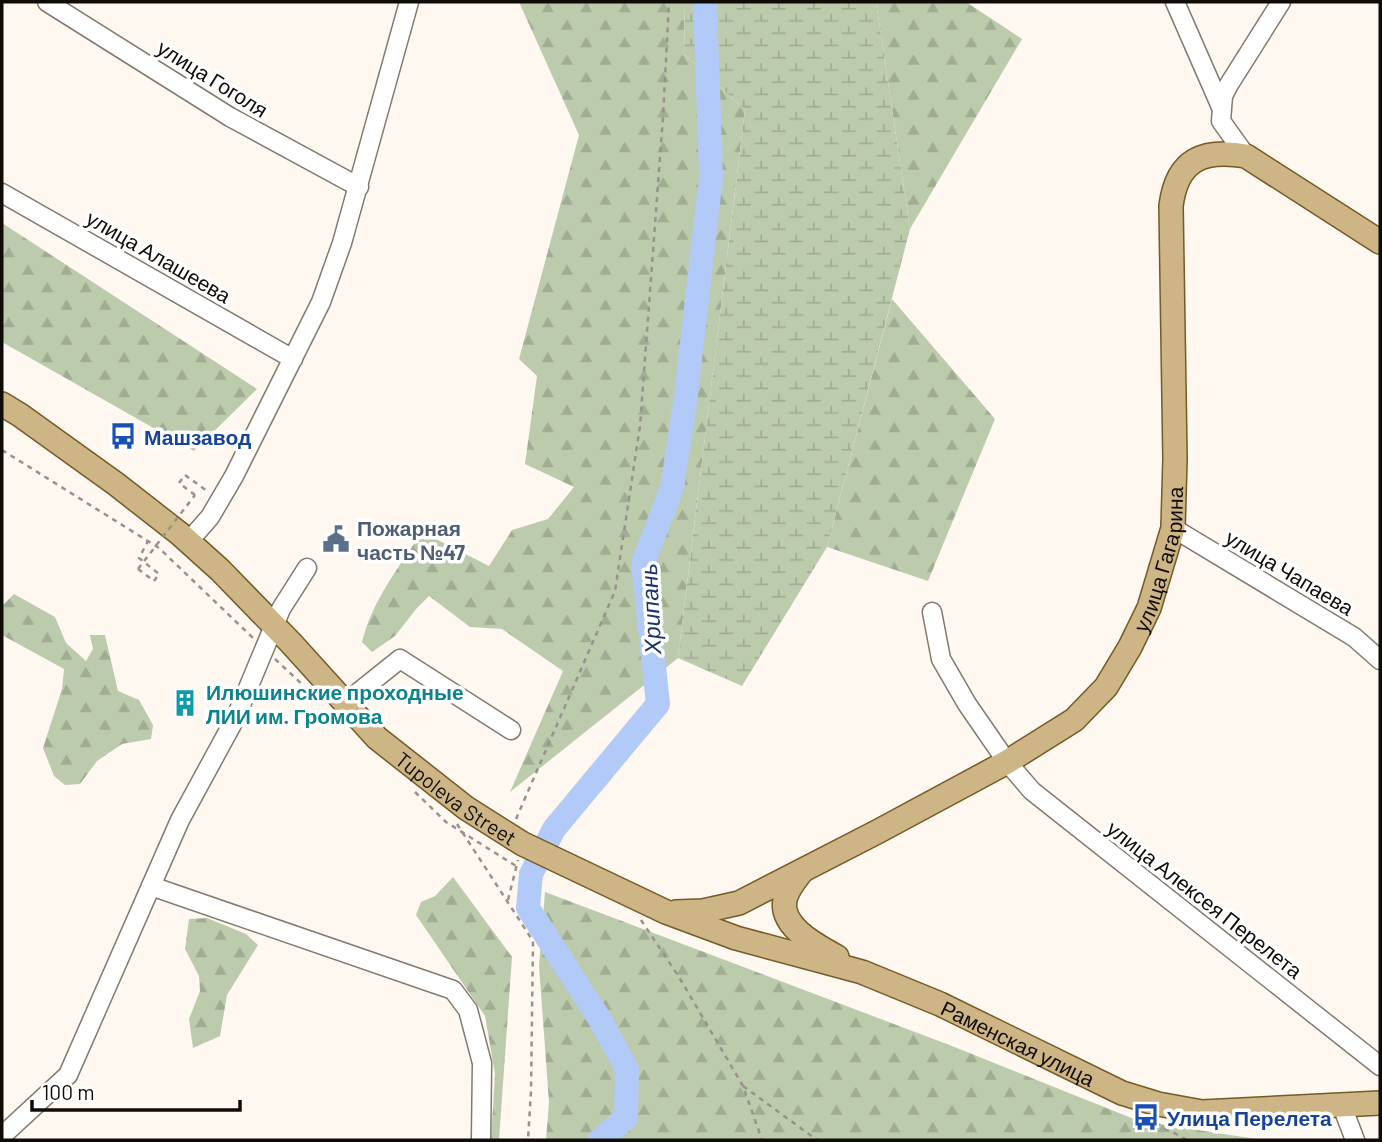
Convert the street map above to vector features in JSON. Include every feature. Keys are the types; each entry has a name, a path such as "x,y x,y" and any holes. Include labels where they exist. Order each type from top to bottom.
{"main road":[{"name":"улица Гагарина","path":"666,912 703,911 739,903 802,871 1007,762 1074,720 1106,687 1149,608 1173,528 1173,195 1182,171 1194,161 1209,154 1246,156"},
{"path":"1246,156 1380,242"},
{"name":"Tupoleva Street","path":"2,404 116,484 188,541 274,626 377,738 431,783 516,839 666,912"},
{"name":"Tupoleva Street","path":"2,423 116,484"},
{"path":"802,871 786,899 785,906 790,920 807,939 862,972"},
{"path":"736,938 761,941 770,938 777,929 778,919 769,907 739,903"},
{"name":"Раменская улица","path":"666,912 736,938 862,972 940,1004 1122,1093 1158,1104 1202,1112 1380,1103"}],"street":[{"name":"улица Гоголя","path":"47,2 230,117 359,187"},
{"path":"188,541 210,517 234,476 321,302 359,187 410,2"},
{"path":"1175,2 1221,107"},
{"path":"1246,156 1221,121 1221,107 1228,86 1281,2"},
{"name":"улица Алашеева","path":"2,193 293,359"},
{"name":"улица Чапаева","path":"1173,528 1354,637 1380,660"},
{"path":"2,1136 68,1075 180,820 236,717 281,609 306,568"},
{"name":"улица Алексея Перелета","path":"932,612 941,659 967,704 1007,762 1032,790 1380,1066"},
{"path":"345,702 400,659 511,730"},
{"path":"151,886 453,990 468,1010 482,1063 481,1140"},
{"path":"1342,1106 1355,1140"}],"path":[{"path":"508,901 516,839 615,591 640,426 669,2"},
{"path":"148,541 139,558 159,573 154,581 138,569 195,495 179,483 185,475 207,491"},
{"path":"456,822 533,941 528,1140"},
{"path":"613,887 679,977 743,1086 762,1140"},
{"path":"743,1086 817,1140"},
{"path":"1156,1123 1187,1140"}],"green space":[{"path":"519,2 685,2 684,54 745,110 678,658 510,792 563,671 502,629 470,627 429,596 395,636 372,652 362,642 379,598 422,532 489,566 512,530 548,519 574,487 525,464 537,376 519,359 579,135"},
{"path":"685,2 876,2 910,229 827,547 742,686 678,658 745,110 684,54"},
{"path":"876,2 966,2 1022,39 910,229"},
{"path":"2,223 257,389 194,451 2,342"},
{"path":"892,299 995,419 928,581 827,547"},
{"path":"14,594 55,617 66,643 86,661 93,649 90,635 105,635 118,691 139,700 153,725 151,739 122,744 97,761 80,784 65,785 54,776 43,748 62,689 64,669 2,635 2,606"},
{"path":"453,877 512,957 499,1140 491,1140 495,1074 485,1016 416,915 421,902 435,896"},
{"path":"545,892 952,1046 1139,1121 1263,1140 546,1140 549,1102 539,966"},
{"path":"207,918 246,934 258,945 227,995 220,1036 193,1048 189,1019 200,991 199,976 185,949 189,919"}],"waterway":[{"name":"Хрипань","path":"600,1140 626,1118 627,1069 599,1018 528,908 531,874 554,829 658,704 643,563 672,488 685,403 711,177 705,2"}],"place":[{"name":"Машзавод","path":"123,436"},
{"name":"Пожарная часть №47","path":"336,539"},
{"name":"Илюшинские проходные ЛИИ им. Громова","path":"185,703"},
{"name":"Улица Перелета","path":"1146,1117"}]}
